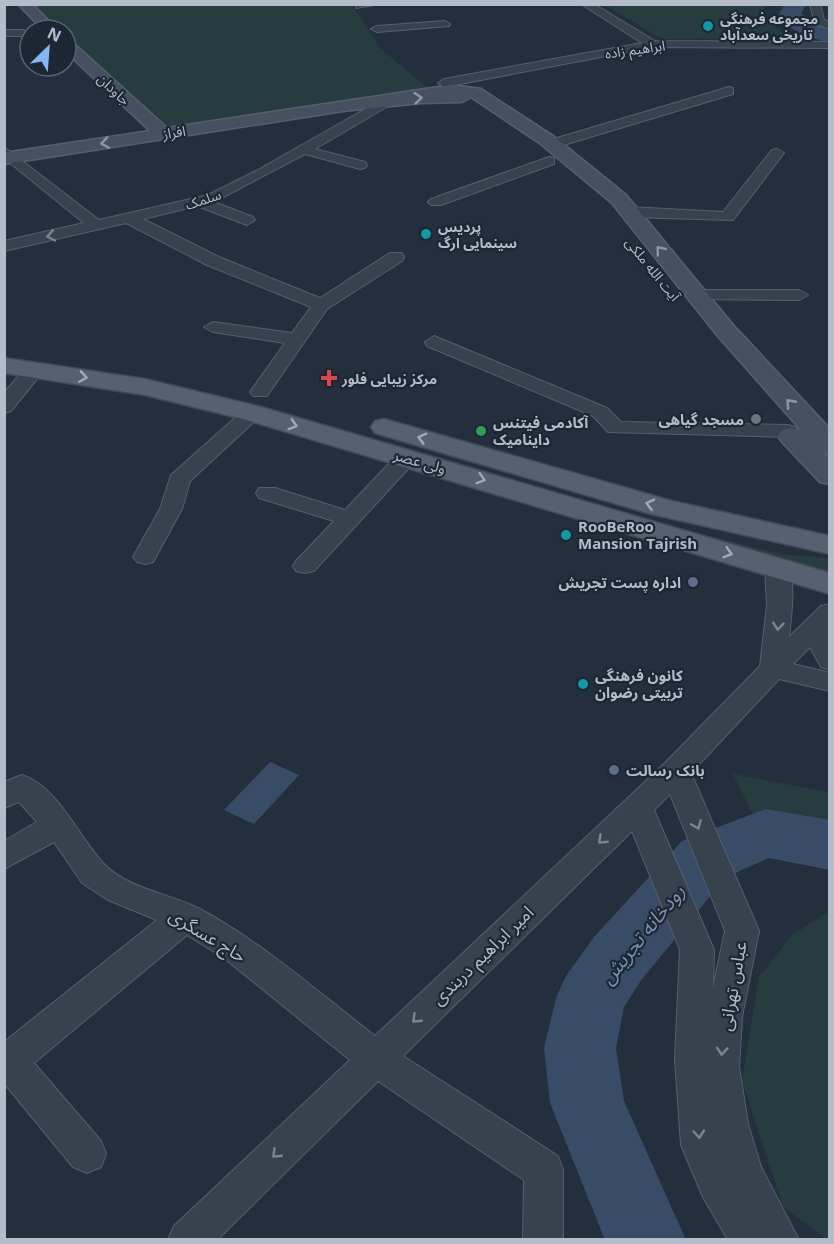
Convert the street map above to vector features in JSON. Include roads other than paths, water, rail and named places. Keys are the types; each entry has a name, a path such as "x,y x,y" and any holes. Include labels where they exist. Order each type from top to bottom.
{"main road":[{"name":"ولی عصر","path":"4,345 156,368 408,457 830,584"},
{"name":"ولی عصر","path":"4,365 256,403 778,537 830,545"}],"street":[{"path":"24,4 39,18"},
{"path":"360,6 376,4"},
{"path":"586,4 653,44"},
{"path":"815,4 819,22 830,26"},
{"path":"377,29 445,24"},
{"name":"ابراهیم زاده","path":"453,90 653,44 830,45"},
{"name":"جاودان","path":"78,55 163,134"},
{"name":"افراز","path":"343,105 421,98 453,90"},
{"name":"افراز","path":"7,156 453,90"},
{"name":"آیت الله ملکی","path":"453,90 619,199 697,296 830,446"},
{"path":"436,202 551,153 729,92"},
{"name":"سلمک","path":"4,246 199,202 234,189 383,103"},
{"path":"304,150 360,165"},
{"name":"آیت الله ملکی","path":"551,153 596,198 788,431 830,476"},
{"path":"629,212 727,217 777,153"},
{"path":"7,156 97,226"},
{"path":"199,202 247,220"},
{"path":"129,219 213,261 321,305"},
{"path":"146,557 171,509 179,480 256,403 321,305 396,257"},
{"path":"697,296 799,295"},
{"path":"213,327 297,339"},
{"path":"434,342 600,412 615,428 788,431"},
{"path":"4,407 35,369"},
{"path":"305,566 408,457"},
{"path":"267,493 350,519"},
{"path":"777,567 780,605 773,669 830,682"},
{"path":"824,618 820,642 830,661"},
{"name":"امیر ابراهیم دربندی","path":"188,1239 675,771 824,618"},
{"name":"عباس تهرانی","path":"675,771 742,932 724,1017 721,1066 729,1124 744,1175 779,1239"},
{"name":"حاج عسگری","path":"13,791 58,824 93,874 119,891 185,917 236,948 375,1058 544,1170 543,1239"},
{"name":"عباس تهرانی","path":"637,806 697,950 693,1059 700,1145 717,1183 751,1239"},
{"path":"4,857 58,824"},
{"path":"87,1154 7,1063 185,917"}],"water":[{"path":"270,762 299,775 254,824 224,810"}],"waterway":[{"name":"رودخانه تجریش","path":"796,4 789,16 803,26 830,36"},
{"name":"رودخانه تجریش","path":"646,1240 587,1103 580,1048 591,998 618,958 704,859 765,833 830,845"}],"place":[{"name":"مجموعه فرهنگی تاریخی سعدآباد","path":"708,26"},
{"name":"پردیس سینمایی ارگ","path":"426,234"},
{"name":"مرکز زیبایی فلور","path":"329,378"},
{"name":"مسجد گیاهی","path":"756,419"},
{"name":"آکادمی فیتنس داینامیک","path":"481,431"},
{"name":"RooBeRoo Mansion Tajrish","path":"566,535"},
{"name":"اداره پست تجریش","path":"693,582"},
{"name":"کانون فرهنگی تربیتی رضوان","path":"583,684"},
{"name":"بانک رسالت","path":"614,770"}]}
